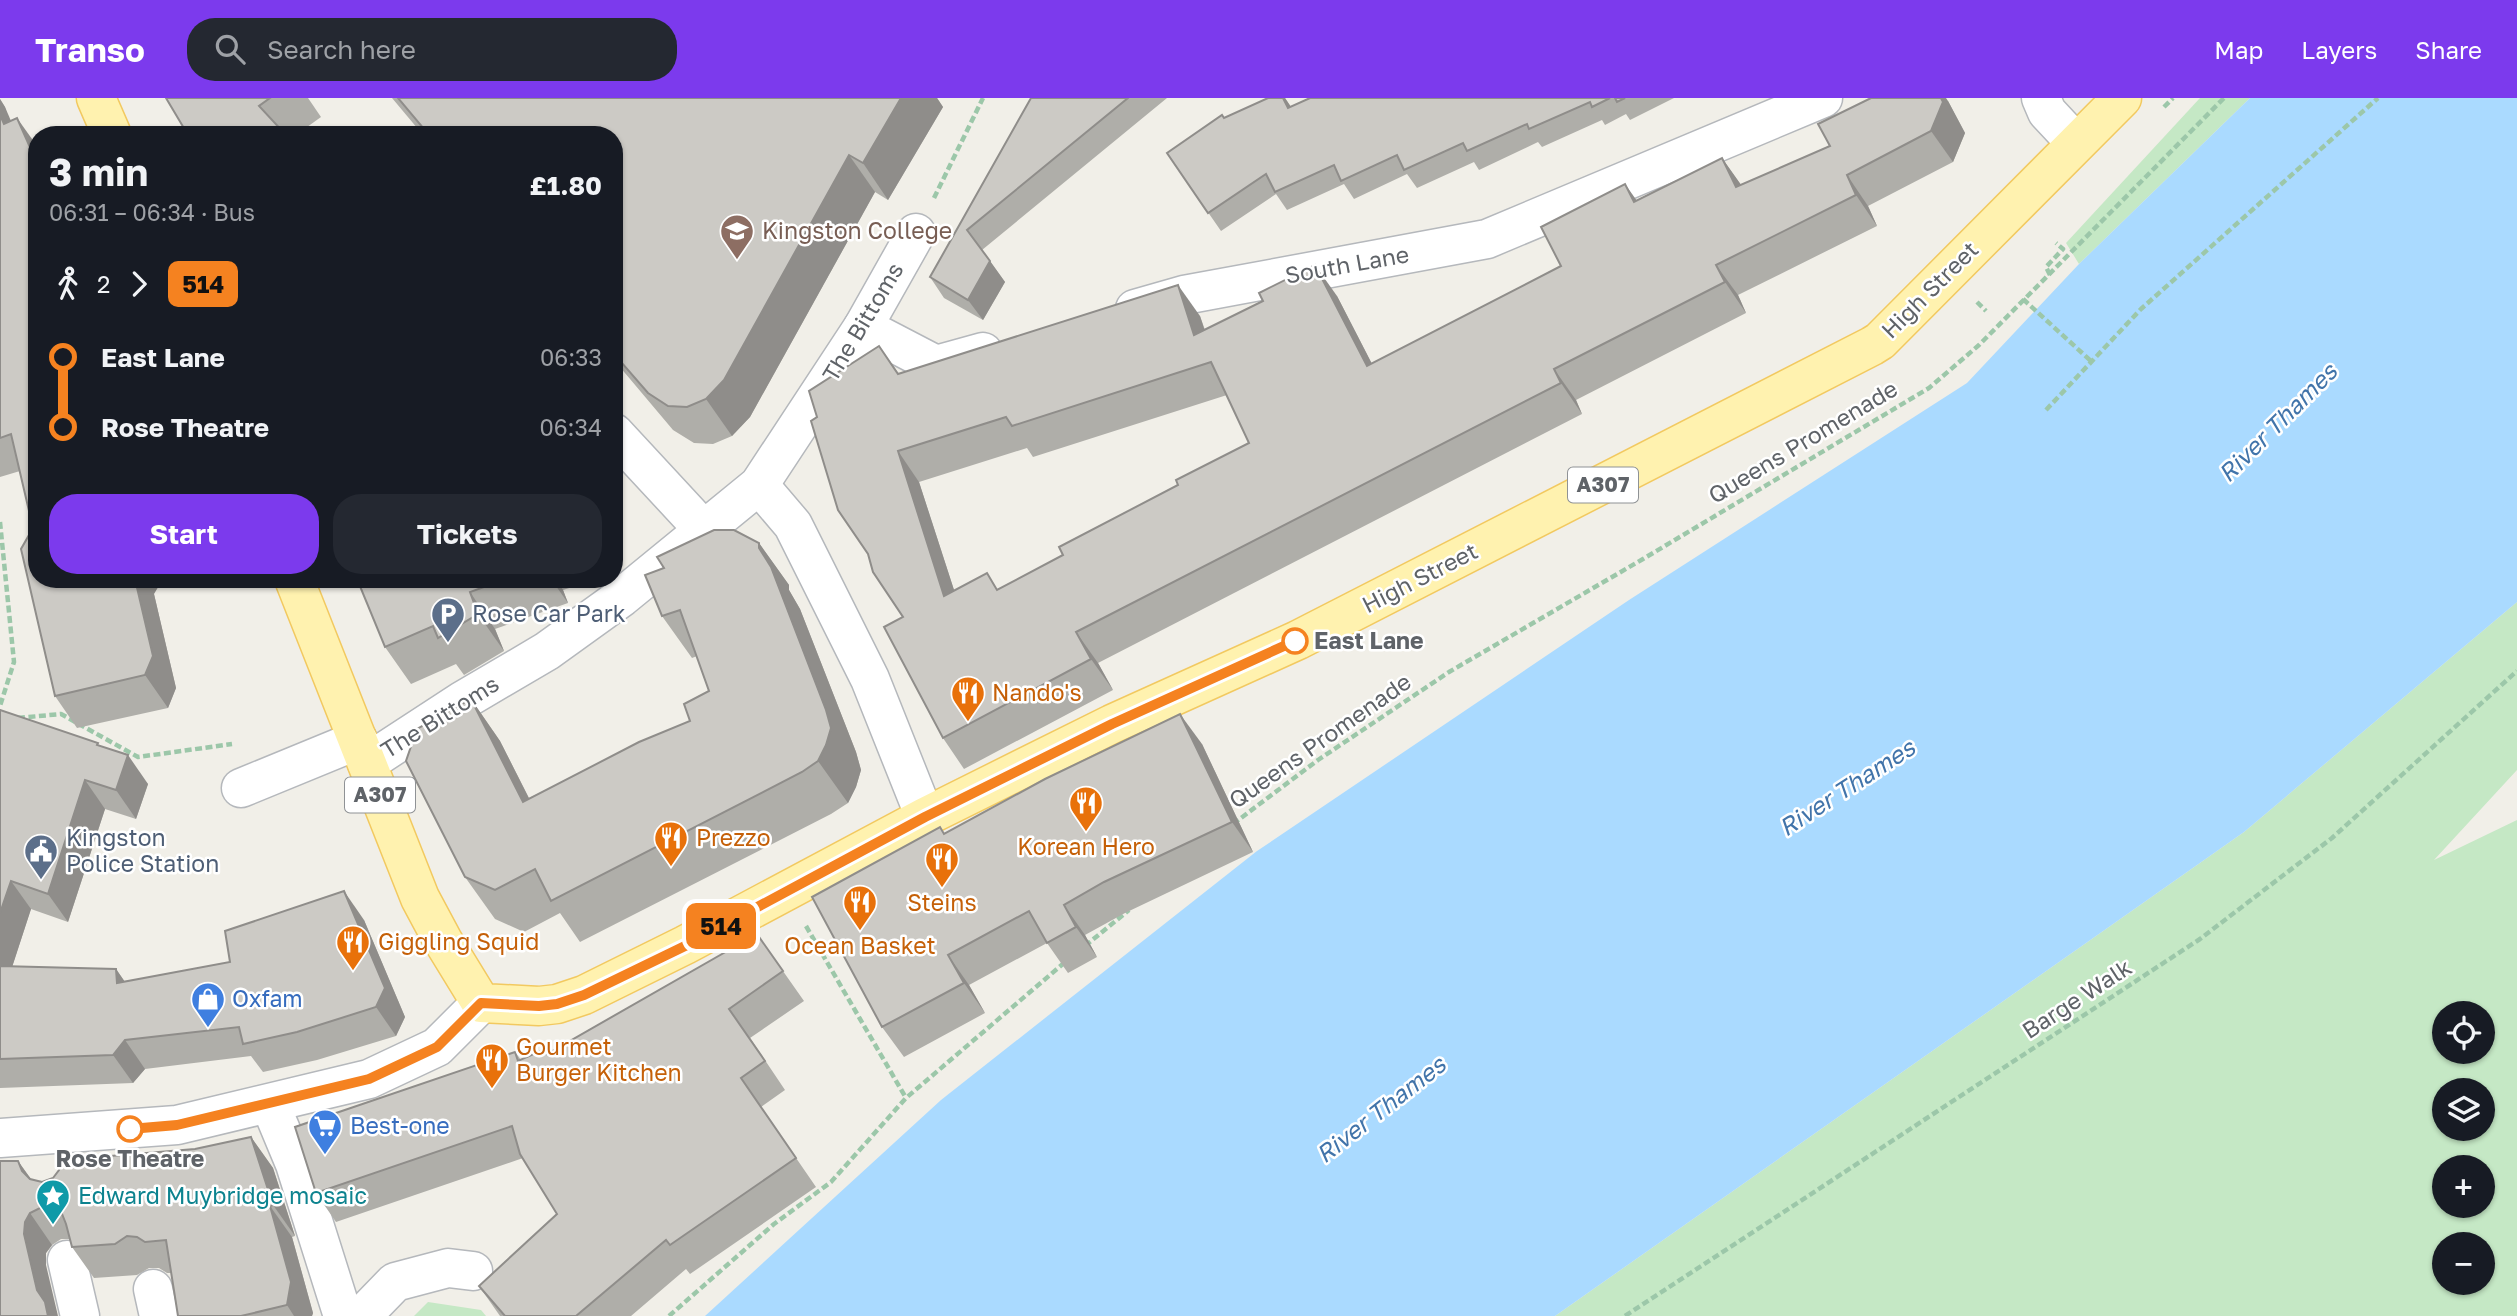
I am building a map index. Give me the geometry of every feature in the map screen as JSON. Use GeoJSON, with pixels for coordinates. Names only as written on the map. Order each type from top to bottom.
{"type":"FeatureCollection","features":[{"type":"Feature","properties":{"kind":"main road"},"geometry":{"type":"LineString","coordinates":[[96,98],[108,126]]}},
{"type":"Feature","properties":{"kind":"main road","name":"A307"},"geometry":{"type":"LineString","coordinates":[[2076,143],[2122,98]]}},
{"type":"Feature","properties":{"kind":"main road","name":"High Street"},"geometry":{"type":"LineString","coordinates":[[481,1003],[548,1005],[584,995],[685,946],[925,817],[1112,724],[1298,640],[1872,346],[2076,143]]}},
{"type":"Feature","properties":{"kind":"main road","name":"A307"},"geometry":{"type":"LineString","coordinates":[[298,588],[420,898],[481,1003]]}},
{"type":"Feature","properties":{"kind":"street","name":"South Lane"},"geometry":{"type":"LineString","coordinates":[[1106,317],[1184,295],[1487,239],[1823,98]]}},
{"type":"Feature","properties":{"kind":"street"},"geometry":{"type":"LineString","coordinates":[[2041,98],[2047,112],[2076,143]]}},
{"type":"Feature","properties":{"kind":"street","name":"The Bittoms"},"geometry":{"type":"LineString","coordinates":[[242,788],[363,752],[462,701],[547,651],[622,597],[759,485],[863,327],[916,233]]}},
{"type":"Feature","properties":{"kind":"street"},"geometry":{"type":"LineString","coordinates":[[863,327],[936,365],[1014,343]]}},
{"type":"Feature","properties":{"kind":"street"},"geometry":{"type":"LineString","coordinates":[[623,443],[703,529]]}},
{"type":"Feature","properties":{"kind":"street"},"geometry":{"type":"LineString","coordinates":[[759,485],[793,525],[864,667],[925,817]]}},
{"type":"Feature","properties":{"kind":"street"},"geometry":{"type":"LineString","coordinates":[[0,1138],[60,1149],[270,1104],[369,1079],[437,1047],[481,1003]]}},
{"type":"Feature","properties":{"kind":"street"},"geometry":{"type":"LineString","coordinates":[[270,1104],[295,1164],[343,1316]]}},
{"type":"Feature","properties":{"kind":"street"},"geometry":{"type":"LineString","coordinates":[[67,1260],[80,1316]]}},
{"type":"Feature","properties":{"kind":"street"},"geometry":{"type":"LineString","coordinates":[[362,1316],[395,1282],[448,1268],[473,1271]]}},
{"type":"Feature","properties":{"kind":"path"},"geometry":{"type":"LineString","coordinates":[[916,233],[983,98]]}},
{"type":"Feature","properties":{"kind":"path","name":"Queens Promenade"},"geometry":{"type":"LineString","coordinates":[[1226,831],[1318,760],[1449,672],[1929,388],[1979,345],[2224,98]]}},
{"type":"Feature","properties":{"kind":"path"},"geometry":{"type":"LineString","coordinates":[[2046,411],[2141,309],[2378,98]]}},
{"type":"Feature","properties":{"kind":"path"},"geometry":{"type":"LineString","coordinates":[[2050,275],[2046,267],[2063,249],[2056,243]]}},
{"type":"Feature","properties":{"kind":"path"},"geometry":{"type":"LineString","coordinates":[[2023,299],[2092,362]]}},
{"type":"Feature","properties":{"kind":"path"},"geometry":{"type":"LineString","coordinates":[[1976,301],[1986,311]]}},
{"type":"Feature","properties":{"kind":"path"},"geometry":{"type":"LineString","coordinates":[[0,522],[14,662],[0,706]]}},
{"type":"Feature","properties":{"kind":"path","name":"Barge Walk"},"geometry":{"type":"LineString","coordinates":[[1625,1316],[2200,939],[2332,838],[2517,671]]}},
{"type":"Feature","properties":{"kind":"path"},"geometry":{"type":"LineString","coordinates":[[12,718],[61,714],[138,757],[237,743]]}},
{"type":"Feature","properties":{"kind":"path"},"geometry":{"type":"LineString","coordinates":[[1079,951],[1132,908]]}},
{"type":"Feature","properties":{"kind":"path"},"geometry":{"type":"LineString","coordinates":[[802,919],[906,1098]]}},
{"type":"Feature","properties":{"kind":"path"},"geometry":{"type":"LineString","coordinates":[[669,1316],[774,1224],[831,1182],[906,1098],[1069,959]]}},
{"type":"Feature","properties":{"kind":"green space"},"geometry":{"type":"Polygon","coordinates":[[[2200,98],[2250,98],[2079,264],[2066,243],[2200,98]]]}},
{"type":"Feature","properties":{"kind":"green space"},"geometry":{"type":"Polygon","coordinates":[[[2517,602],[2517,770],[2434,860],[2517,820],[2517,1316],[1555,1316],[2244,832],[2517,602]]]}},
{"type":"Feature","properties":{"kind":"green space"},"geometry":{"type":"Polygon","coordinates":[[[428,1302],[481,1310],[486,1316],[414,1316],[428,1302]]]}},
{"type":"Feature","properties":{"kind":"water","name":"River Thames"},"geometry":{"type":"Polygon","coordinates":[[[2250,98],[2517,98],[2517,602],[2244,832],[1555,1316],[705,1316],[941,1100],[1257,851],[1629,600],[1967,383],[2079,264],[2250,98]]]}},
{"type":"Feature","properties":{"kind":"building"},"geometry":{"type":"Polygon","coordinates":[[[166,98],[270,98],[259,106],[278,126],[183,126],[166,98]]]}},
{"type":"Feature","properties":{"kind":"building"},"geometry":{"type":"Polygon","coordinates":[[[398,98],[901,98],[863,163],[849,155],[724,380],[706,399],[687,407],[668,406],[648,393],[623,364],[623,126],[421,126],[398,98]]]}},
{"type":"Feature","properties":{"kind":"building"},"geometry":{"type":"Polygon","coordinates":[[[1031,98],[1128,98],[967,230],[990,261],[968,300],[930,277],[1031,98]]]}},
{"type":"Feature","properties":{"kind":"building"},"geometry":{"type":"Polygon","coordinates":[[[1268,98],[1283,98],[1288,108],[1310,98],[1610,98],[1592,107],[1590,102],[1529,129],[1527,124],[1467,151],[1463,143],[1404,170],[1397,155],[1341,181],[1334,165],[1275,192],[1266,174],[1208,213],[1167,153],[1222,115],[1224,118],[1268,98]]]}},
{"type":"Feature","properties":{"kind":"building"},"geometry":{"type":"Polygon","coordinates":[[[1871,98],[1941,98],[1943,102],[1931,131],[1847,175],[1856,195],[1716,265],[1725,282],[1554,369],[1561,383],[1076,632],[1091,659],[943,738],[884,627],[903,617],[873,572],[868,554],[838,510],[811,421],[817,417],[809,391],[879,346],[898,374],[1178,285],[1194,335],[1263,301],[1259,293],[1315,265],[1367,366],[1561,266],[1541,227],[1625,184],[1634,202],[1722,158],[1736,187],[1830,146],[1818,124],[1871,98]],[[1211,362],[1012,426],[1006,417],[898,451],[944,596],[987,573],[997,590],[1063,555],[1059,547],[1178,485],[1176,480],[1249,443],[1211,362]]]}},
{"type":"Feature","properties":{"kind":"building"},"geometry":{"type":"Polygon","coordinates":[[[0,115],[4,124],[17,118],[28,143],[28,507],[11,434],[0,438],[0,115]]]}},
{"type":"Feature","properties":{"kind":"building"},"geometry":{"type":"Polygon","coordinates":[[[714,530],[734,530],[759,543],[759,548],[771,567],[831,728],[818,761],[802,772],[551,901],[535,869],[495,890],[465,877],[406,761],[417,729],[471,699],[523,802],[639,742],[690,721],[684,704],[709,691],[680,610],[662,616],[645,575],[664,568],[657,557],[714,530]]]}},
{"type":"Feature","properties":{"kind":"building"},"geometry":{"type":"Polygon","coordinates":[[[28,537],[28,579],[21,549],[28,537]]]}},
{"type":"Feature","properties":{"kind":"building"},"geometry":{"type":"Polygon","coordinates":[[[30,588],[137,588],[153,656],[145,675],[55,696],[30,588]]]}},
{"type":"Feature","properties":{"kind":"building"},"geometry":{"type":"Polygon","coordinates":[[[361,588],[481,588],[470,592],[478,614],[438,638],[433,626],[385,647],[361,588]]]}},
{"type":"Feature","properties":{"kind":"building"},"geometry":{"type":"Polygon","coordinates":[[[0,710],[128,755],[116,790],[85,780],[48,894],[11,881],[0,913],[0,710]]]}},
{"type":"Feature","properties":{"kind":"building"},"geometry":{"type":"Polygon","coordinates":[[[1180,714],[1232,822],[1104,882],[1064,905],[1076,927],[1047,943],[1029,911],[948,955],[964,983],[882,1027],[812,897],[940,827],[944,834],[1045,779],[1180,714]]]}},
{"type":"Feature","properties":{"kind":"building"},"geometry":{"type":"Polygon","coordinates":[[[344,891],[385,988],[376,1007],[297,1032],[243,1044],[239,1027],[125,1040],[113,1055],[0,1059],[0,966],[116,969],[117,983],[230,962],[225,931],[344,891]]]}},
{"type":"Feature","properties":{"kind":"building"},"geometry":{"type":"Polygon","coordinates":[[[757,934],[783,971],[729,1009],[765,1061],[741,1078],[796,1158],[670,1245],[666,1240],[576,1316],[505,1316],[479,1286],[557,1214],[520,1154],[512,1126],[316,1193],[295,1127],[515,1052],[518,1061],[545,1049],[547,1054],[757,934]]]}},
{"type":"Feature","properties":{"kind":"building"},"geometry":{"type":"Polygon","coordinates":[[[251,1137],[273,1205],[270,1206],[291,1282],[287,1305],[241,1316],[178,1316],[166,1240],[145,1242],[137,1237],[127,1236],[115,1244],[72,1247],[62,1214],[52,1208],[40,1208],[30,1213],[25,1222],[24,1234],[37,1290],[45,1302],[48,1316],[0,1316],[0,1161],[18,1161],[22,1171],[30,1179],[42,1182],[53,1178],[62,1160],[195,1149],[251,1137]]]}},
{"type":"Feature","properties":{"kind":"bus line","name":"514"},"geometry":{"type":"LineString","coordinates":[[130,1129],[177,1125],[369,1079],[437,1047],[481,1003],[539,1006],[557,1004],[584,995],[685,946],[925,817],[1112,724],[1295,641]]}},
{"type":"Feature","properties":{"kind":"place","name":"Kingston College"},"geometry":{"type":"Point","coordinates":[737,261]}},
{"type":"Feature","properties":{"kind":"place","name":"East Lane"},"geometry":{"type":"Point","coordinates":[1295,641]}},
{"type":"Feature","properties":{"kind":"place","name":"Rose Car Park"},"geometry":{"type":"Point","coordinates":[448,644]}},
{"type":"Feature","properties":{"kind":"place","name":"Nando's"},"geometry":{"type":"Point","coordinates":[968,723]}},
{"type":"Feature","properties":{"kind":"place","name":"Korean Hero"},"geometry":{"type":"Point","coordinates":[1086,833]}},
{"type":"Feature","properties":{"kind":"place","name":"Prezzo"},"geometry":{"type":"Point","coordinates":[671,868]}},
{"type":"Feature","properties":{"kind":"place","name":"Kingston Police Station"},"geometry":{"type":"Point","coordinates":[41,881]}},
{"type":"Feature","properties":{"kind":"place","name":"Steins"},"geometry":{"type":"Point","coordinates":[942,889]}},
{"type":"Feature","properties":{"kind":"place","name":"Ocean Basket"},"geometry":{"type":"Point","coordinates":[860,932]}},
{"type":"Feature","properties":{"kind":"place","name":"Giggling Squid"},"geometry":{"type":"Point","coordinates":[353,972]}},
{"type":"Feature","properties":{"kind":"place","name":"Oxfam"},"geometry":{"type":"Point","coordinates":[208,1029]}},
{"type":"Feature","properties":{"kind":"place","name":"Gourmet Burger Kitchen"},"geometry":{"type":"Point","coordinates":[492,1090]}},
{"type":"Feature","properties":{"kind":"place","name":"Rose Theatre"},"geometry":{"type":"Point","coordinates":[130,1129]}},
{"type":"Feature","properties":{"kind":"place","name":"Best-one"},"geometry":{"type":"Point","coordinates":[325,1156]}},
{"type":"Feature","properties":{"kind":"place","name":"Edward Muybridge mosaic"},"geometry":{"type":"Point","coordinates":[53,1226]}}]}
